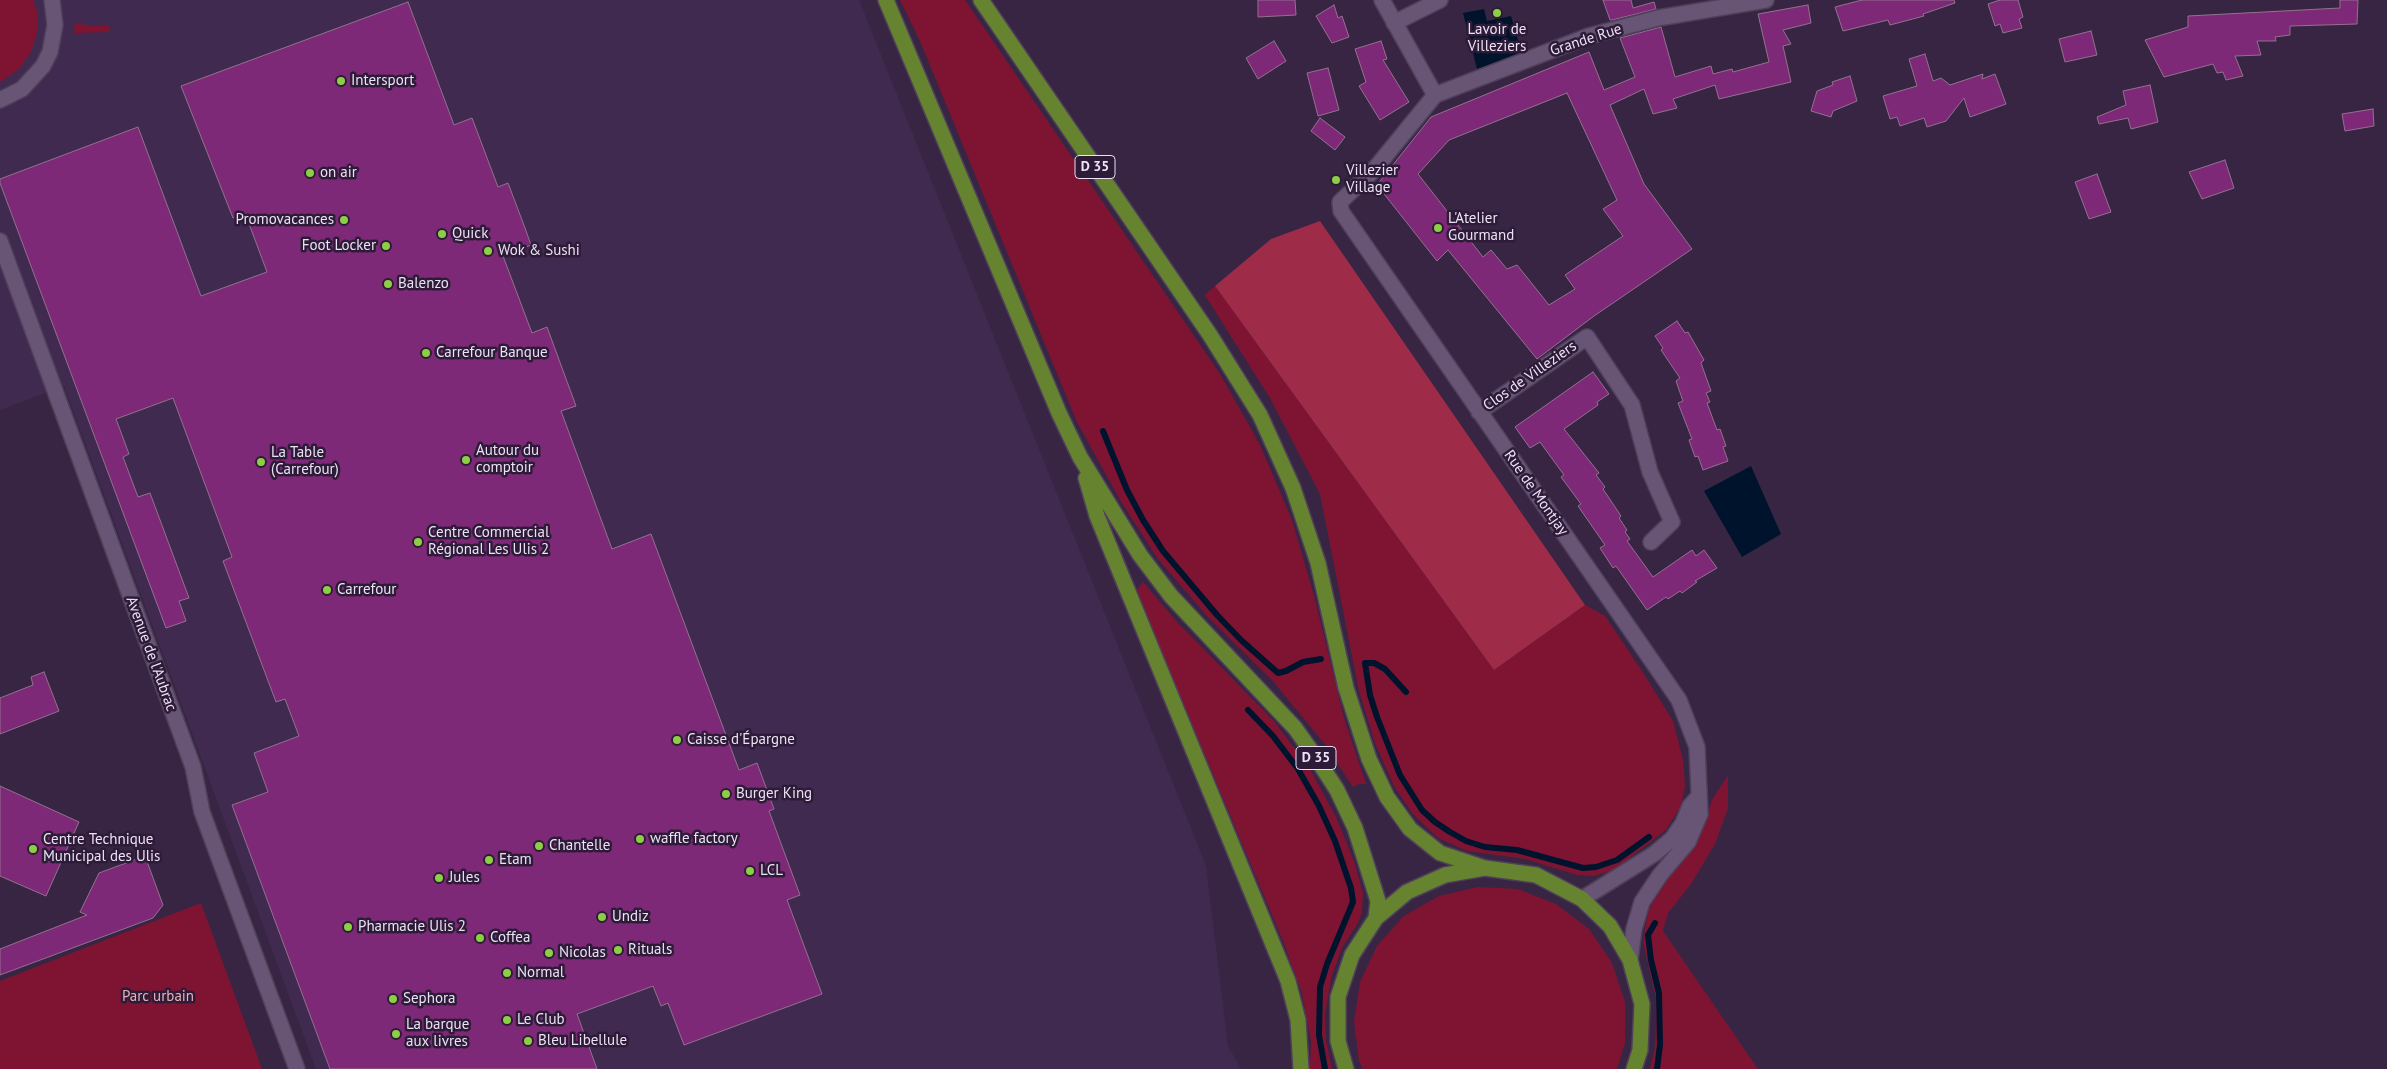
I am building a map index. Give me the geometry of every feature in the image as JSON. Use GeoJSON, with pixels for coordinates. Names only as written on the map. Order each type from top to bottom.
{"type":"FeatureCollection","features":[{"type":"Feature","properties":{"kind":"main road","name":"D 35"},"geometry":{"type":"LineString","coordinates":[[886,0],[1059,412],[1080,457],[1135,548],[1171,596],[1295,728],[1318,759],[1337,790],[1355,828],[1378,901],[1376,918]]}},
{"type":"Feature","properties":{"kind":"main road","name":"D 35"},"geometry":{"type":"LineString","coordinates":[[981,0],[1205,327],[1260,415],[1293,488],[1306,525],[1318,563],[1346,688],[1369,759],[1387,797],[1410,830],[1440,853],[1485,868]]}},
{"type":"Feature","properties":{"kind":"main road"},"geometry":{"type":"LineString","coordinates":[[1080,457],[1097,516],[1288,981],[1298,1020],[1301,1069]]}},
{"type":"Feature","properties":{"kind":"main road"},"geometry":{"type":"LineString","coordinates":[[1346,1069],[1338,1041],[1338,997],[1352,955],[1376,918],[1408,892],[1445,875],[1485,868],[1536,875],[1582,899],[1610,926],[1630,960],[1642,1004],[1640,1050],[1634,1069]]}},
{"type":"Feature","properties":{"kind":"street"},"geometry":{"type":"LineString","coordinates":[[0,100],[22,89],[43,66],[50,52],[55,25],[52,0]]}},
{"type":"Feature","properties":{"kind":"street"},"geometry":{"type":"LineString","coordinates":[[1382,0],[1435,95]]}},
{"type":"Feature","properties":{"kind":"street"},"geometry":{"type":"LineString","coordinates":[[1394,23],[1440,0]]}},
{"type":"Feature","properties":{"kind":"street","name":"Grande Rue"},"geometry":{"type":"LineString","coordinates":[[1340,202],[1373,171],[1435,95],[1589,36],[1658,18],[1766,0]]}},
{"type":"Feature","properties":{"kind":"street","name":"Rue de Montjay"},"geometry":{"type":"LineString","coordinates":[[1340,202],[1341,211],[1679,700],[1697,747],[1700,814],[1688,842],[1660,875],[1642,902],[1634,929],[1630,960]]}},
{"type":"Feature","properties":{"kind":"street","name":"Avenue de l'Aubrac"},"geometry":{"type":"LineString","coordinates":[[0,241],[193,767],[202,812],[296,1069]]}},
{"type":"Feature","properties":{"kind":"street","name":"Clos de Villeziers"},"geometry":{"type":"LineString","coordinates":[[1479,412],[1586,338],[1632,405],[1650,472],[1672,522],[1651,542]]}},
{"type":"Feature","properties":{"kind":"street"},"geometry":{"type":"LineString","coordinates":[[1582,899],[1654,854],[1672,839],[1683,823],[1690,806],[1699,796]]}},
{"type":"Feature","properties":{"kind":"shaded area"},"geometry":{"type":"Polygon","coordinates":[[[0,0],[859,0],[1206,866],[1228,1046],[1241,1069],[316,1069],[64,386],[0,410],[0,0]]]}},
{"type":"Feature","properties":{"kind":"shaded area"},"geometry":{"type":"Polygon","coordinates":[[[1320,221],[1585,605],[1494,670],[1215,286],[1271,239],[1320,221]]]}},
{"type":"Feature","properties":{"kind":"green space"},"geometry":{"type":"Polygon","coordinates":[[[0,0],[33,0],[37,12],[37,32],[31,52],[19,69],[0,82],[0,0]]]}},
{"type":"Feature","properties":{"kind":"green space"},"geometry":{"type":"Polygon","coordinates":[[[900,0],[965,0],[1220,374],[1260,445],[1292,520],[1315,599],[1344,718],[1366,784],[1359,784],[1353,787],[1324,743],[1272,680],[1208,617],[1158,559],[1120,500],[1077,422],[920,41],[900,0]]]}},
{"type":"Feature","properties":{"kind":"green space"},"geometry":{"type":"Polygon","coordinates":[[[75,22],[89,26],[110,26],[109,32],[74,33],[75,22]]]}},
{"type":"Feature","properties":{"kind":"green space"},"geometry":{"type":"Polygon","coordinates":[[[1215,286],[1494,670],[1585,605],[1605,616],[1673,721],[1683,760],[1685,786],[1681,806],[1666,830],[1614,870],[1593,876],[1577,875],[1525,859],[1467,851],[1438,838],[1412,813],[1394,786],[1375,743],[1359,691],[1320,494],[1270,398],[1205,295],[1215,286]]]}},
{"type":"Feature","properties":{"kind":"green space"},"geometry":{"type":"Polygon","coordinates":[[[1143,582],[1177,622],[1274,721],[1311,771],[1336,817],[1354,861],[1363,893],[1362,912],[1358,923],[1343,946],[1332,975],[1325,1013],[1326,1040],[1332,1069],[1310,1069],[1311,1041],[1302,993],[1283,941],[1155,636],[1137,589],[1143,582]]]}},
{"type":"Feature","properties":{"kind":"green space"},"geometry":{"type":"Polygon","coordinates":[[[1728,775],[1728,808],[1715,844],[1691,884],[1668,913],[1663,931],[1758,1069],[1650,1069],[1655,1048],[1656,998],[1643,942],[1648,911],[1662,885],[1701,833],[1712,800],[1728,775]]]}},
{"type":"Feature","properties":{"kind":"green space"},"geometry":{"type":"Polygon","coordinates":[[[1478,887],[1518,889],[1556,904],[1589,929],[1612,963],[1625,1002],[1625,1043],[1617,1069],[1363,1069],[1359,1061],[1354,1022],[1360,982],[1377,946],[1404,916],[1439,896],[1478,887]]]}},
{"type":"Feature","properties":{"kind":"green space","name":"Parc urbain"},"geometry":{"type":"Polygon","coordinates":[[[201,903],[262,1069],[0,1069],[0,981],[201,903]]]}},
{"type":"Feature","properties":{"kind":"water"},"geometry":{"type":"Polygon","coordinates":[[[1484,9],[1487,21],[1511,16],[1522,53],[1477,69],[1463,13],[1484,9]]]}},
{"type":"Feature","properties":{"kind":"water"},"geometry":{"type":"Polygon","coordinates":[[[1751,466],[1781,534],[1742,557],[1704,491],[1751,466]]]}},
{"type":"Feature","properties":{"kind":"building"},"geometry":{"type":"Polygon","coordinates":[[[1258,0],[1295,0],[1296,15],[1258,17],[1258,0]]]}},
{"type":"Feature","properties":{"kind":"building"},"geometry":{"type":"Polygon","coordinates":[[[1603,0],[1631,0],[1633,8],[1654,2],[1656,9],[1610,20],[1603,0]]]}},
{"type":"Feature","properties":{"kind":"building"},"geometry":{"type":"Polygon","coordinates":[[[1862,0],[1954,0],[1955,3],[1923,14],[1924,16],[1890,25],[1888,20],[1843,31],[1835,7],[1862,0]]]}},
{"type":"Feature","properties":{"kind":"building"},"geometry":{"type":"Polygon","coordinates":[[[2000,0],[2018,0],[2023,17],[2019,19],[2022,28],[2003,33],[2000,24],[1995,26],[1988,4],[2000,0]]]}},
{"type":"Feature","properties":{"kind":"building"},"geometry":{"type":"Polygon","coordinates":[[[2340,0],[2358,0],[2357,24],[2290,26],[2290,35],[2275,37],[2276,41],[2257,41],[2261,55],[2235,56],[2243,76],[2226,80],[2223,72],[2217,73],[2213,64],[2164,77],[2145,40],[2188,27],[2188,16],[2340,8],[2340,0]]]}},
{"type":"Feature","properties":{"kind":"building","name":"Centre Commercial Régional Les Ulis 2"},"geometry":{"type":"Polygon","coordinates":[[[408,2],[454,125],[472,118],[498,187],[508,183],[525,228],[531,245],[503,256],[532,333],[547,327],[576,406],[561,411],[612,549],[651,534],[739,770],[757,763],[774,809],[769,811],[800,895],[787,900],[822,994],[684,1045],[668,1003],[661,1006],[653,986],[577,1014],[597,1069],[330,1069],[232,805],[268,792],[254,753],[299,736],[285,699],[276,702],[223,561],[232,557],[173,398],[116,419],[129,454],[123,457],[138,497],[150,493],[189,598],[179,601],[186,621],[166,628],[0,183],[0,179],[138,127],[201,296],[267,272],[245,213],[233,218],[181,86],[408,2]]]}},
{"type":"Feature","properties":{"kind":"building"},"geometry":{"type":"Polygon","coordinates":[[[1334,5],[1338,18],[1342,16],[1349,37],[1332,43],[1316,16],[1334,5]]]}},
{"type":"Feature","properties":{"kind":"building"},"geometry":{"type":"Polygon","coordinates":[[[1808,5],[1811,23],[1783,30],[1791,44],[1783,46],[1791,82],[1719,99],[1715,85],[1673,99],[1677,108],[1653,114],[1644,89],[1610,105],[1644,184],[1692,249],[1594,316],[1537,359],[1448,250],[1437,261],[1377,185],[1431,117],[1589,52],[1604,90],[1635,77],[1620,38],[1661,27],[1675,77],[1711,66],[1713,74],[1732,69],[1733,72],[1769,62],[1758,14],[1808,5]],[[1567,93],[1449,140],[1418,174],[1483,257],[1491,250],[1507,269],[1517,265],[1549,305],[1575,289],[1565,275],[1623,236],[1603,209],[1617,200],[1567,93]]]}},
{"type":"Feature","properties":{"kind":"building"},"geometry":{"type":"Polygon","coordinates":[[[2091,31],[2097,55],[2065,62],[2059,39],[2091,31]]]}},
{"type":"Feature","properties":{"kind":"building"},"geometry":{"type":"Polygon","coordinates":[[[1274,41],[1286,61],[1258,79],[1246,58],[1274,41]]]}},
{"type":"Feature","properties":{"kind":"building"},"geometry":{"type":"Polygon","coordinates":[[[1381,41],[1387,59],[1383,60],[1409,102],[1380,120],[1359,86],[1366,82],[1355,49],[1381,41]]]}},
{"type":"Feature","properties":{"kind":"building"},"geometry":{"type":"Polygon","coordinates":[[[1925,54],[1933,81],[1941,78],[1950,85],[1983,74],[1982,79],[1995,74],[2006,104],[1970,117],[1964,98],[1946,121],[1927,127],[1924,118],[1900,126],[1897,117],[1890,119],[1883,96],[1917,86],[1909,59],[1925,54]]]}},
{"type":"Feature","properties":{"kind":"building"},"geometry":{"type":"Polygon","coordinates":[[[1328,68],[1339,110],[1318,116],[1307,73],[1328,68]]]}},
{"type":"Feature","properties":{"kind":"building"},"geometry":{"type":"Polygon","coordinates":[[[1850,76],[1857,101],[1833,111],[1831,117],[1811,111],[1817,91],[1833,85],[1832,82],[1850,76]]]}},
{"type":"Feature","properties":{"kind":"building"},"geometry":{"type":"Polygon","coordinates":[[[2150,85],[2158,122],[2131,129],[2128,118],[2099,124],[2097,117],[2126,105],[2123,91],[2150,85]]]}},
{"type":"Feature","properties":{"kind":"building"},"geometry":{"type":"Polygon","coordinates":[[[2373,109],[2374,126],[2345,131],[2342,114],[2373,109]]]}},
{"type":"Feature","properties":{"kind":"building"},"geometry":{"type":"Polygon","coordinates":[[[1320,118],[1345,137],[1335,150],[1311,131],[1320,118]]]}},
{"type":"Feature","properties":{"kind":"building"},"geometry":{"type":"Polygon","coordinates":[[[2225,160],[2234,188],[2202,199],[2189,172],[2225,160]]]}},
{"type":"Feature","properties":{"kind":"building"},"geometry":{"type":"Polygon","coordinates":[[[2097,174],[2111,212],[2089,219],[2075,182],[2097,174]]]}},
{"type":"Feature","properties":{"kind":"building"},"geometry":{"type":"Polygon","coordinates":[[[1677,321],[1685,333],[1688,332],[1704,360],[1701,363],[1711,391],[1706,393],[1710,402],[1707,403],[1717,430],[1720,429],[1726,446],[1723,447],[1728,461],[1703,470],[1698,456],[1695,457],[1689,440],[1692,439],[1678,403],[1683,401],[1676,381],[1680,378],[1661,350],[1663,348],[1655,336],[1677,321]]]}},
{"type":"Feature","properties":{"kind":"building"},"geometry":{"type":"Polygon","coordinates":[[[1593,372],[1609,394],[1597,402],[1598,405],[1564,429],[1599,473],[1596,475],[1605,487],[1603,489],[1621,516],[1619,518],[1627,530],[1625,532],[1630,539],[1627,541],[1653,577],[1692,550],[1696,556],[1704,550],[1717,568],[1695,581],[1697,582],[1682,593],[1680,591],[1668,599],[1666,597],[1647,610],[1616,566],[1613,568],[1600,548],[1605,545],[1578,506],[1581,504],[1561,477],[1564,475],[1540,442],[1530,448],[1515,427],[1593,372]]]}},
{"type":"Feature","properties":{"kind":"building"},"geometry":{"type":"Polygon","coordinates":[[[44,672],[59,711],[0,734],[0,698],[33,685],[31,677],[44,672]]]}},
{"type":"Feature","properties":{"kind":"building","name":"Centre Technique Municipal des Ulis"},"geometry":{"type":"Polygon","coordinates":[[[0,786],[79,822],[46,896],[0,876],[0,786]]]}},
{"type":"Feature","properties":{"kind":"building"},"geometry":{"type":"Polygon","coordinates":[[[145,856],[163,905],[153,918],[0,975],[0,949],[87,915],[80,912],[99,873],[145,856]]]}},
{"type":"Feature","properties":{"kind":"waterway"},"geometry":{"type":"LineString","coordinates":[[1103,431],[1127,490],[1143,520],[1163,551],[1217,615],[1241,640],[1278,673],[1303,662],[1321,659]]}},
{"type":"Feature","properties":{"kind":"waterway"},"geometry":{"type":"LineString","coordinates":[[1406,692],[1385,669],[1374,663],[1365,663],[1370,695],[1400,775],[1422,810],[1450,832],[1466,841],[1485,847],[1517,850],[1583,868],[1596,867],[1617,860],[1649,837]]}},
{"type":"Feature","properties":{"kind":"waterway"},"geometry":{"type":"LineString","coordinates":[[1248,710],[1273,736],[1298,769],[1319,806],[1335,841],[1351,888],[1353,902],[1327,964],[1320,987],[1319,1035],[1325,1069]]}},
{"type":"Feature","properties":{"kind":"waterway"},"geometry":{"type":"LineString","coordinates":[[1655,923],[1648,935],[1651,960],[1659,993],[1660,1045],[1657,1069]]}},
{"type":"Feature","properties":{"kind":"place","name":"Lavoir de Villeziers"},"geometry":{"type":"Point","coordinates":[1497,13]}},
{"type":"Feature","properties":{"kind":"place","name":"Intersport"},"geometry":{"type":"Point","coordinates":[341,81]}},
{"type":"Feature","properties":{"kind":"place","name":"on air"},"geometry":{"type":"Point","coordinates":[310,173]}},
{"type":"Feature","properties":{"kind":"place","name":"Villezier Village"},"geometry":{"type":"Point","coordinates":[1336,180]}},
{"type":"Feature","properties":{"kind":"place","name":"Promovacances"},"geometry":{"type":"Point","coordinates":[344,220]}},
{"type":"Feature","properties":{"kind":"place","name":"L'Atelier Gourmand"},"geometry":{"type":"Point","coordinates":[1438,228]}},
{"type":"Feature","properties":{"kind":"place","name":"Quick"},"geometry":{"type":"Point","coordinates":[442,234]}},
{"type":"Feature","properties":{"kind":"place","name":"Foot Locker"},"geometry":{"type":"Point","coordinates":[386,246]}},
{"type":"Feature","properties":{"kind":"place","name":"Wok & Sushi"},"geometry":{"type":"Point","coordinates":[488,251]}},
{"type":"Feature","properties":{"kind":"place","name":"Balenzo"},"geometry":{"type":"Point","coordinates":[388,284]}},
{"type":"Feature","properties":{"kind":"place","name":"Carrefour Banque"},"geometry":{"type":"Point","coordinates":[426,353]}},
{"type":"Feature","properties":{"kind":"place","name":"Autour du comptoir"},"geometry":{"type":"Point","coordinates":[466,460]}},
{"type":"Feature","properties":{"kind":"place","name":"La Table (Carrefour)"},"geometry":{"type":"Point","coordinates":[261,462]}},
{"type":"Feature","properties":{"kind":"place","name":"Centre Commercial Régional Les Ulis 2"},"geometry":{"type":"Point","coordinates":[418,542]}},
{"type":"Feature","properties":{"kind":"place","name":"Carrefour"},"geometry":{"type":"Point","coordinates":[327,590]}},
{"type":"Feature","properties":{"kind":"place","name":"Caisse d'Épargne"},"geometry":{"type":"Point","coordinates":[677,740]}},
{"type":"Feature","properties":{"kind":"place","name":"Burger King"},"geometry":{"type":"Point","coordinates":[726,794]}},
{"type":"Feature","properties":{"kind":"place","name":"waffle factory"},"geometry":{"type":"Point","coordinates":[640,839]}},
{"type":"Feature","properties":{"kind":"place","name":"Chantelle"},"geometry":{"type":"Point","coordinates":[539,846]}},
{"type":"Feature","properties":{"kind":"place","name":"Centre Technique Municipal des Ulis"},"geometry":{"type":"Point","coordinates":[33,849]}},
{"type":"Feature","properties":{"kind":"place","name":"Etam"},"geometry":{"type":"Point","coordinates":[489,860]}},
{"type":"Feature","properties":{"kind":"place","name":"LCL"},"geometry":{"type":"Point","coordinates":[750,871]}},
{"type":"Feature","properties":{"kind":"place","name":"Jules"},"geometry":{"type":"Point","coordinates":[439,878]}},
{"type":"Feature","properties":{"kind":"place","name":"Undiz"},"geometry":{"type":"Point","coordinates":[602,917]}},
{"type":"Feature","properties":{"kind":"place","name":"Pharmacie Ulis 2"},"geometry":{"type":"Point","coordinates":[348,927]}},
{"type":"Feature","properties":{"kind":"place","name":"Coffea"},"geometry":{"type":"Point","coordinates":[480,938]}},
{"type":"Feature","properties":{"kind":"place","name":"Rituals"},"geometry":{"type":"Point","coordinates":[618,950]}},
{"type":"Feature","properties":{"kind":"place","name":"Nicolas"},"geometry":{"type":"Point","coordinates":[549,953]}},
{"type":"Feature","properties":{"kind":"place","name":"Normal"},"geometry":{"type":"Point","coordinates":[507,973]}},
{"type":"Feature","properties":{"kind":"place","name":"Sephora"},"geometry":{"type":"Point","coordinates":[393,999]}},
{"type":"Feature","properties":{"kind":"place","name":"Le Club"},"geometry":{"type":"Point","coordinates":[507,1020]}},
{"type":"Feature","properties":{"kind":"place","name":"La barque aux livres"},"geometry":{"type":"Point","coordinates":[396,1034]}},
{"type":"Feature","properties":{"kind":"place","name":"Bleu Libellule"},"geometry":{"type":"Point","coordinates":[528,1041]}}]}
